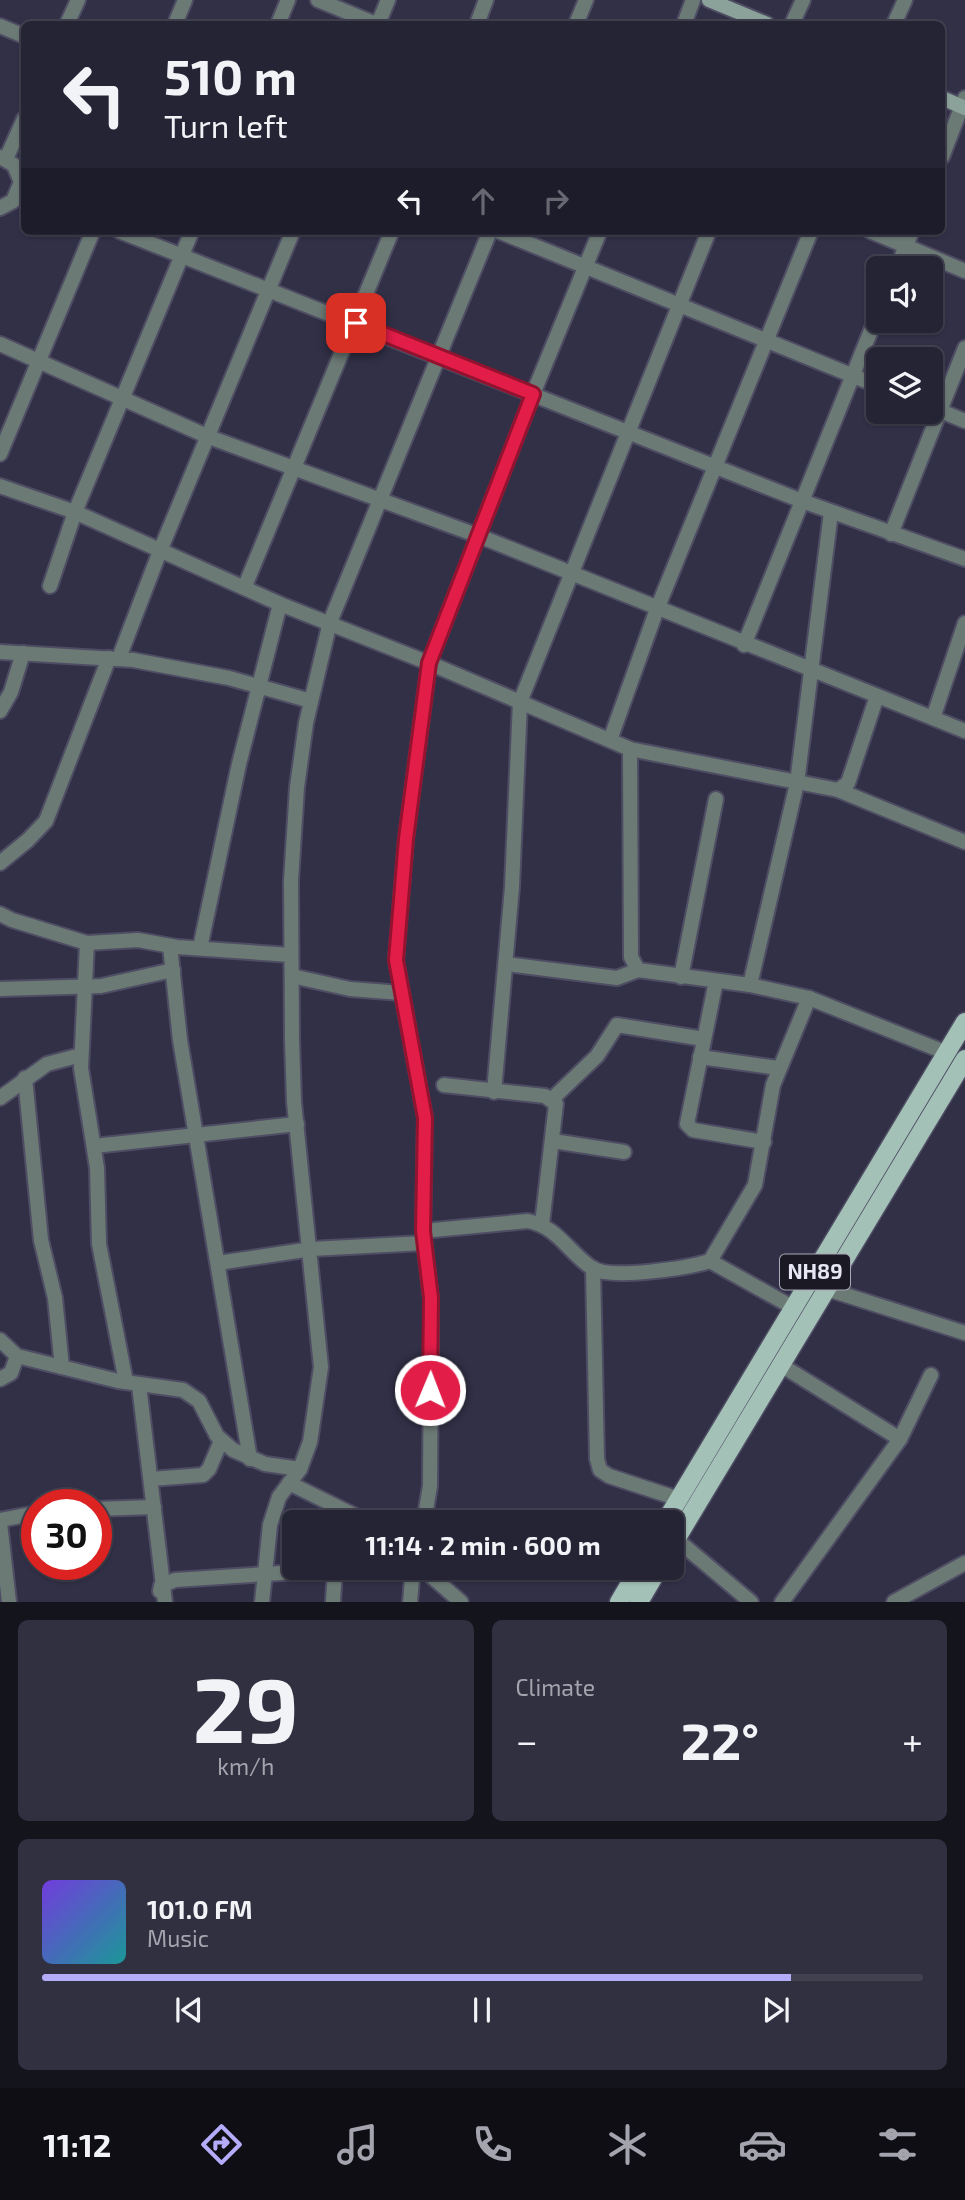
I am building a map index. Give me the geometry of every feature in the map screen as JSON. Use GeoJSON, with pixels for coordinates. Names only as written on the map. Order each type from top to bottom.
{"type":"FeatureCollection","features":[{"type":"Feature","properties":{"kind":"main road","name":"NH89"},"geometry":{"type":"LineString","coordinates":[[673,1510],[965,1022]]}},
{"type":"Feature","properties":{"kind":"main road","name":"NH89"},"geometry":{"type":"LineString","coordinates":[[684,1526],[964,1062]]}},
{"type":"Feature","properties":{"kind":"main road"},"geometry":{"type":"LineString","coordinates":[[619,1601],[632,1580]]}},
{"type":"Feature","properties":{"kind":"main road"},"geometry":{"type":"LineString","coordinates":[[639,1601],[652,1580]]}},
{"type":"Feature","properties":{"kind":"street"},"geometry":{"type":"LineString","coordinates":[[68,21],[78,0]]}},
{"type":"Feature","properties":{"kind":"street"},"geometry":{"type":"LineString","coordinates":[[176,21],[186,0]]}},
{"type":"Feature","properties":{"kind":"street"},"geometry":{"type":"LineString","coordinates":[[279,21],[288,0]]}},
{"type":"Feature","properties":{"kind":"street"},"geometry":{"type":"LineString","coordinates":[[318,0],[370,21]]}},
{"type":"Feature","properties":{"kind":"street"},"geometry":{"type":"LineString","coordinates":[[378,21],[388,0]]}},
{"type":"Feature","properties":{"kind":"street"},"geometry":{"type":"LineString","coordinates":[[478,21],[486,0]]}},
{"type":"Feature","properties":{"kind":"street"},"geometry":{"type":"LineString","coordinates":[[577,21],[586,0]]}},
{"type":"Feature","properties":{"kind":"street"},"geometry":{"type":"LineString","coordinates":[[685,21],[693,0]]}},
{"type":"Feature","properties":{"kind":"street"},"geometry":{"type":"LineString","coordinates":[[709,0],[760,21]]}},
{"type":"Feature","properties":{"kind":"street"},"geometry":{"type":"LineString","coordinates":[[793,21],[803,0]]}},
{"type":"Feature","properties":{"kind":"street"},"geometry":{"type":"LineString","coordinates":[[895,21],[905,0]]}},
{"type":"Feature","properties":{"kind":"street"},"geometry":{"type":"LineString","coordinates":[[0,26],[21,35]]}},
{"type":"Feature","properties":{"kind":"street"},"geometry":{"type":"LineString","coordinates":[[945,99],[964,105],[945,150]]}},
{"type":"Feature","properties":{"kind":"street"},"geometry":{"type":"LineString","coordinates":[[21,125],[3,158],[19,173],[21,186]]}},
{"type":"Feature","properties":{"kind":"street"},"geometry":{"type":"LineString","coordinates":[[0,208],[21,194]]}},
{"type":"Feature","properties":{"kind":"street"},"geometry":{"type":"LineString","coordinates":[[0,454],[91,235]]}},
{"type":"Feature","properties":{"kind":"street"},"geometry":{"type":"LineString","coordinates":[[130,235],[439,355],[802,501],[965,559]]}},
{"type":"Feature","properties":{"kind":"street"},"geometry":{"type":"LineString","coordinates":[[50,586],[75,512],[190,235]]}},
{"type":"Feature","properties":{"kind":"street"},"geometry":{"type":"LineString","coordinates":[[0,863],[29,840],[46,821],[209,437],[291,235]]}},
{"type":"Feature","properties":{"kind":"street"},"geometry":{"type":"LineString","coordinates":[[245,586],[390,235]]}},
{"type":"Feature","properties":{"kind":"street"},"geometry":{"type":"LineString","coordinates":[[262,1601],[270,1525],[279,1497],[300,1469],[315,1422],[321,1367],[297,1124],[291,955],[291,881],[297,787],[311,701],[330,622],[488,235]]}},
{"type":"Feature","properties":{"kind":"street"},"geometry":{"type":"LineString","coordinates":[[507,235],[769,339],[866,381]]}},
{"type":"Feature","properties":{"kind":"street"},"geometry":{"type":"LineString","coordinates":[[426,1510],[430,1486],[431,1298],[424,1237],[425,1118],[401,993],[396,936],[429,663],[533,394],[598,235]]}},
{"type":"Feature","properties":{"kind":"street"},"geometry":{"type":"LineString","coordinates":[[494,1092],[506,964],[520,702],[707,235]]}},
{"type":"Feature","properties":{"kind":"street"},"geometry":{"type":"LineString","coordinates":[[610,740],[657,609],[809,235]]}},
{"type":"Feature","properties":{"kind":"street"},"geometry":{"type":"LineString","coordinates":[[878,235],[965,271]]}},
{"type":"Feature","properties":{"kind":"street"},"geometry":{"type":"LineString","coordinates":[[902,256],[911,235]]}},
{"type":"Feature","properties":{"kind":"street"},"geometry":{"type":"LineString","coordinates":[[744,645],[870,333]]}},
{"type":"Feature","properties":{"kind":"street"},"geometry":{"type":"LineString","coordinates":[[0,344],[209,437],[479,536],[744,645],[811,667],[965,731]]}},
{"type":"Feature","properties":{"kind":"street"},"geometry":{"type":"LineString","coordinates":[[943,394],[965,348]]}},
{"type":"Feature","properties":{"kind":"street"},"geometry":{"type":"LineString","coordinates":[[943,412],[965,421]]}},
{"type":"Feature","properties":{"kind":"street"},"geometry":{"type":"LineString","coordinates":[[891,534],[931,424]]}},
{"type":"Feature","properties":{"kind":"street"},"geometry":{"type":"LineString","coordinates":[[0,486],[75,512],[280,604],[429,663],[630,749],[838,790],[965,842]]}},
{"type":"Feature","properties":{"kind":"street"},"geometry":{"type":"LineString","coordinates":[[750,985],[797,783],[831,512]]}},
{"type":"Feature","properties":{"kind":"street"},"geometry":{"type":"LineString","coordinates":[[200,948],[257,685],[280,604]]}},
{"type":"Feature","properties":{"kind":"street"},"geometry":{"type":"LineString","coordinates":[[933,718],[965,623]]}},
{"type":"Feature","properties":{"kind":"street"},"geometry":{"type":"LineString","coordinates":[[0,652],[114,658],[257,685],[311,701]]}},
{"type":"Feature","properties":{"kind":"street"},"geometry":{"type":"LineString","coordinates":[[0,710],[11,692],[23,653]]}},
{"type":"Feature","properties":{"kind":"street"},"geometry":{"type":"LineString","coordinates":[[838,790],[848,783],[877,696]]}},
{"type":"Feature","properties":{"kind":"street"},"geometry":{"type":"LineString","coordinates":[[630,749],[631,957],[638,970]]}},
{"type":"Feature","properties":{"kind":"street"},"geometry":{"type":"LineString","coordinates":[[681,977],[716,799]]}},
{"type":"Feature","properties":{"kind":"street"},"geometry":{"type":"LineString","coordinates":[[0,898],[6,917],[87,943],[127,940],[291,955]]}},
{"type":"Feature","properties":{"kind":"street"},"geometry":{"type":"LineString","coordinates":[[87,943],[81,1055],[85,1103],[98,1178],[99,1244],[132,1384],[150,1479],[165,1601]]}},
{"type":"Feature","properties":{"kind":"street"},"geometry":{"type":"LineString","coordinates":[[170,946],[180,1041],[250,1459]]}},
{"type":"Feature","properties":{"kind":"street"},"geometry":{"type":"LineString","coordinates":[[506,964],[617,978],[638,970],[750,985],[809,998],[947,1053]]}},
{"type":"Feature","properties":{"kind":"street"},"geometry":{"type":"LineString","coordinates":[[0,989],[60,985],[86,987],[131,981],[173,970]]}},
{"type":"Feature","properties":{"kind":"street"},"geometry":{"type":"LineString","coordinates":[[292,976],[351,989],[401,993]]}},
{"type":"Feature","properties":{"kind":"street"},"geometry":{"type":"LineString","coordinates":[[716,981],[686,1118],[689,1128],[764,1142]]}},
{"type":"Feature","properties":{"kind":"street"},"geometry":{"type":"LineString","coordinates":[[710,1261],[755,1185],[778,1068],[809,998]]}},
{"type":"Feature","properties":{"kind":"street"},"geometry":{"type":"LineString","coordinates":[[551,1100],[597,1056],[617,1025],[704,1039]]}},
{"type":"Feature","properties":{"kind":"street"},"geometry":{"type":"LineString","coordinates":[[0,1098],[47,1064],[81,1055]]}},
{"type":"Feature","properties":{"kind":"street"},"geometry":{"type":"LineString","coordinates":[[700,1057],[778,1068]]}},
{"type":"Feature","properties":{"kind":"street"},"geometry":{"type":"LineString","coordinates":[[25,1078],[41,1240],[55,1298],[62,1367]]}},
{"type":"Feature","properties":{"kind":"street"},"geometry":{"type":"LineString","coordinates":[[444,1085],[551,1100]]}},
{"type":"Feature","properties":{"kind":"street"},"geometry":{"type":"LineString","coordinates":[[542,1224],[557,1112],[551,1100]]}},
{"type":"Feature","properties":{"kind":"street"},"geometry":{"type":"LineString","coordinates":[[94,1146],[297,1124]]}},
{"type":"Feature","properties":{"kind":"street"},"geometry":{"type":"LineString","coordinates":[[553,1141],[624,1152]]}},
{"type":"Feature","properties":{"kind":"street"},"geometry":{"type":"LineString","coordinates":[[218,1263],[528,1221],[542,1224],[593,1268],[621,1273],[710,1261],[794,1308]]}},
{"type":"Feature","properties":{"kind":"street"},"geometry":{"type":"LineString","coordinates":[[593,1268],[597,1459],[600,1470],[609,1476],[679,1499]]}},
{"type":"Feature","properties":{"kind":"street"},"geometry":{"type":"LineString","coordinates":[[827,1289],[965,1333]]}},
{"type":"Feature","properties":{"kind":"street"},"geometry":{"type":"LineString","coordinates":[[0,1340],[17,1356],[132,1384],[172,1388],[193,1396],[221,1441],[250,1459],[300,1469]]}},
{"type":"Feature","properties":{"kind":"street"},"geometry":{"type":"LineString","coordinates":[[0,1379],[11,1373],[17,1356]]}},
{"type":"Feature","properties":{"kind":"street"},"geometry":{"type":"LineString","coordinates":[[781,1365],[900,1439]]}},
{"type":"Feature","properties":{"kind":"street"},"geometry":{"type":"LineString","coordinates":[[782,1601],[900,1439],[931,1375]]}},
{"type":"Feature","properties":{"kind":"street"},"geometry":{"type":"LineString","coordinates":[[150,1479],[203,1475],[209,1469],[221,1441]]}},
{"type":"Feature","properties":{"kind":"street"},"geometry":{"type":"LineString","coordinates":[[289,1483],[344,1510]]}},
{"type":"Feature","properties":{"kind":"street"},"geometry":{"type":"LineString","coordinates":[[112,1508],[153,1507]]}},
{"type":"Feature","properties":{"kind":"street"},"geometry":{"type":"LineString","coordinates":[[9,1601],[0,1521],[21,1516]]}},
{"type":"Feature","properties":{"kind":"street"},"geometry":{"type":"LineString","coordinates":[[684,1551],[751,1601]]}},
{"type":"Feature","properties":{"kind":"street"},"geometry":{"type":"LineString","coordinates":[[894,1601],[965,1563]]}},
{"type":"Feature","properties":{"kind":"street"},"geometry":{"type":"LineString","coordinates":[[162,1586],[175,1580],[282,1572]]}},
{"type":"Feature","properties":{"kind":"street"},"geometry":{"type":"LineString","coordinates":[[333,1601],[334,1580]]}},
{"type":"Feature","properties":{"kind":"street"},"geometry":{"type":"LineString","coordinates":[[410,1601],[412,1580]]}},
{"type":"Feature","properties":{"kind":"street"},"geometry":{"type":"LineString","coordinates":[[436,1580],[461,1601]]}},
{"type":"Feature","properties":{"kind":"street"},"geometry":{"type":"LineString","coordinates":[[158,1601],[162,1586]]}},
{"type":"Feature","properties":{"kind":"route"},"geometry":{"type":"LineString","coordinates":[[356,323],[533,394],[429,663],[406,839],[396,960],[406,1025],[422,1088],[425,1118],[423,1231],[431,1298],[430,1390]]}}]}
